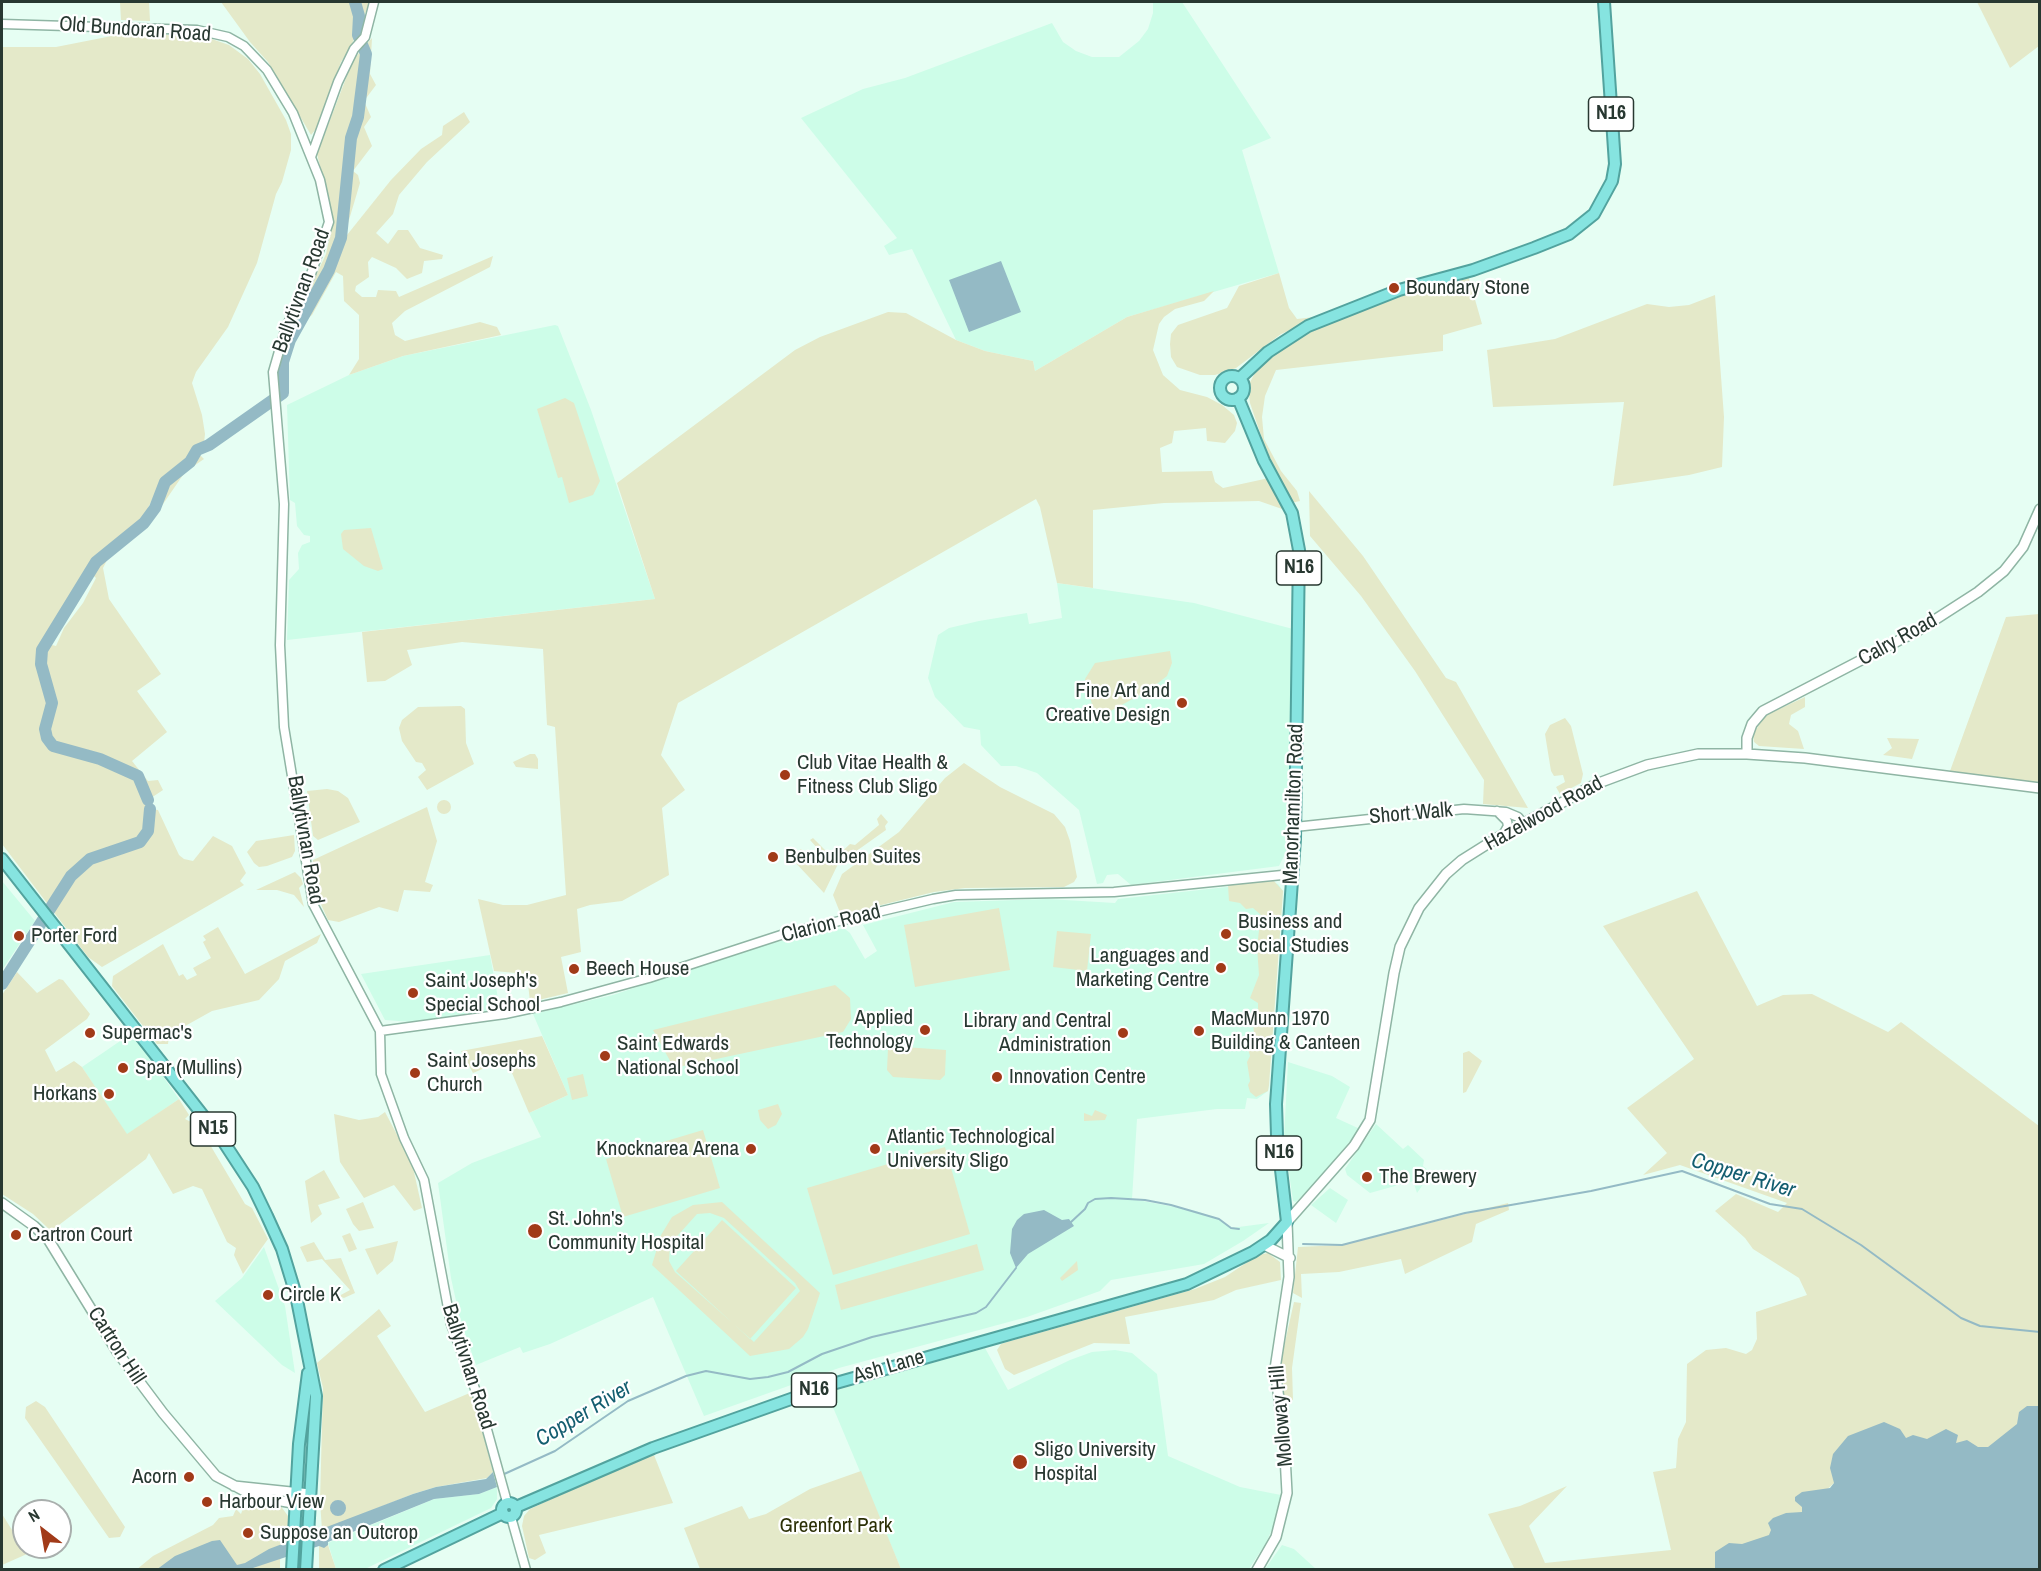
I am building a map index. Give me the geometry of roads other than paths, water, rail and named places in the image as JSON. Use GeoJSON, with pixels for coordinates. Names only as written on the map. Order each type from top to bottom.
{"type":"FeatureCollection","features":[{"type":"Feature","properties":{"kind":"highway","name":"N16"},"geometry":{"type":"LineString","coordinates":[[1240,378],[1244,388],[1238,398],[1231,399],[1224,396],[1220,386],[1227,377],[1240,378],[1275,347],[1308,326],[1399,290],[1473,270],[1534,248],[1569,234],[1594,214],[1612,181],[1615,164],[1604,2]]}},
{"type":"Feature","properties":{"kind":"highway","name":"Manorhamilton Road"},"geometry":{"type":"LineString","coordinates":[[1238,398],[1264,460],[1292,513],[1299,550],[1295,827],[1276,1104],[1277,1140],[1287,1222]]}},
{"type":"Feature","properties":{"kind":"highway","name":"N15"},"geometry":{"type":"LineString","coordinates":[[2,859],[223,1141],[253,1187],[288,1269],[305,1335],[309,1369],[316,1396],[306,1554],[308,1569]]}},
{"type":"Feature","properties":{"kind":"highway","name":"Ash Lane"},"geometry":{"type":"LineString","coordinates":[[509,1510],[653,1448],[791,1398],[915,1359],[1161,1292],[1212,1273],[1236,1261],[1264,1245],[1287,1222]]}},
{"type":"Feature","properties":{"kind":"highway","name":"Ash Lane"},"geometry":{"type":"LineString","coordinates":[[1236,1261],[1271,1232],[1277,1231]]}},
{"type":"Feature","properties":{"kind":"highway","name":"N15"},"geometry":{"type":"LineString","coordinates":[[292,1569],[304,1391],[309,1369]]}},
{"type":"Feature","properties":{"kind":"highway","name":"N16"},"geometry":{"type":"LineString","coordinates":[[384,1569],[509,1510]]}},
{"type":"Feature","properties":{"kind":"main road","name":"Calry Road"},"geometry":{"type":"LineString","coordinates":[[1747,754],[1747,738],[1752,724],[1763,711],[1919,630],[2004,571],[2023,547],[2040,509]]}},
{"type":"Feature","properties":{"kind":"main road","name":"Hazelwood Road"},"geometry":{"type":"LineString","coordinates":[[1287,1222],[1354,1146],[1370,1120],[1394,972],[1400,947],[1419,908],[1439,882],[1462,860],[1523,823],[1596,784],[1647,765],[1698,754],[1747,754],[1854,763],[2040,788]]}},
{"type":"Feature","properties":{"kind":"main road","name":"Cartron Hill"},"geometry":{"type":"LineString","coordinates":[[2,1203],[48,1239],[118,1353],[163,1413],[216,1476],[234,1486],[296,1498],[309,1506]]}},
{"type":"Feature","properties":{"kind":"main road","name":"Molloway Hill"},"geometry":{"type":"LineString","coordinates":[[1257,1569],[1276,1537],[1285,1506],[1287,1480],[1275,1369],[1290,1258],[1287,1222]]}},
{"type":"Feature","properties":{"kind":"main road"},"geometry":{"type":"LineString","coordinates":[[1264,1245],[1290,1258]]}},
{"type":"Feature","properties":{"kind":"main road","name":"Cartron Hill"},"geometry":{"type":"LineString","coordinates":[[296,1498],[310,1494]]}},
{"type":"Feature","properties":{"kind":"street"},"geometry":{"type":"LineString","coordinates":[[310,157],[354,49],[365,37],[374,2]]}},
{"type":"Feature","properties":{"kind":"street","name":"Old Bundoran Road"},"geometry":{"type":"LineString","coordinates":[[2,24],[197,30],[228,37],[244,46],[267,70],[293,113],[310,157]]}},
{"type":"Feature","properties":{"kind":"street","name":"Ballytivnan Road"},"geometry":{"type":"LineString","coordinates":[[310,157],[320,180],[329,222],[311,274],[286,327],[273,372],[284,504],[280,683],[284,727],[313,904],[380,1030],[381,1074],[404,1138],[424,1180],[451,1324],[478,1397],[526,1569]]}},
{"type":"Feature","properties":{"kind":"street"},"geometry":{"type":"LineString","coordinates":[[1494,809],[1507,821],[1508,826],[1503,835]]}},
{"type":"Feature","properties":{"kind":"street","name":"Short Walk"},"geometry":{"type":"LineString","coordinates":[[1295,827],[1392,815],[1494,809],[1514,814],[1523,823]]}},
{"type":"Feature","properties":{"kind":"street","name":"Clarion Road"},"geometry":{"type":"LineString","coordinates":[[380,1030],[505,1014],[561,1002],[649,978],[784,934],[933,899],[957,895],[1114,892],[1292,874]]}},
{"type":"Feature","properties":{"kind":"water"},"geometry":{"type":"Polygon","coordinates":[[[1001,261],[1021,312],[969,332],[949,280],[1001,261]]]}},
{"type":"Feature","properties":{"kind":"water"},"geometry":{"type":"Polygon","coordinates":[[[1044,1210],[1062,1220],[1069,1219],[1074,1226],[1028,1254],[1016,1268],[1010,1253],[1012,1229],[1024,1214],[1044,1210]]]}},
{"type":"Feature","properties":{"kind":"water"},"geometry":{"type":"Polygon","coordinates":[[[2027,1406],[2039,1406],[2039,1569],[1715,1569],[1715,1552],[1729,1543],[1742,1544],[1769,1535],[1771,1530],[1768,1523],[1773,1518],[1786,1513],[1802,1512],[1802,1507],[1795,1501],[1795,1497],[1802,1492],[1830,1488],[1834,1483],[1830,1468],[1833,1454],[1848,1436],[1884,1422],[1900,1429],[1906,1438],[1913,1435],[1927,1439],[1946,1429],[1958,1435],[1956,1443],[1967,1440],[1978,1447],[1988,1447],[2017,1424],[2019,1412],[2027,1406]]]}},
{"type":"Feature","properties":{"kind":"water","name":"Copper River"},"geometry":{"type":"Polygon","coordinates":[[[493,1472],[497,1487],[479,1494],[434,1499],[328,1542],[324,1548],[319,1546],[250,1569],[156,1570],[175,1556],[220,1540],[237,1565],[245,1563],[269,1549],[413,1494],[436,1487],[486,1479],[493,1472]]]}},
{"type":"Feature","properties":{"kind":"water"},"geometry":{"type":"Polygon","coordinates":[[[338,1500],[344,1502],[346,1508],[344,1514],[338,1516],[332,1514],[330,1508],[332,1502],[338,1500]]]}},
{"type":"Feature","properties":{"kind":"waterway"},"geometry":{"type":"LineString","coordinates":[[148,800],[138,776],[100,759],[53,746],[47,738],[45,729],[52,703],[41,664],[42,650],[96,562],[144,523],[155,508],[165,482],[190,462],[197,450],[209,445],[283,393],[283,362],[290,340],[329,270],[341,238],[351,138],[358,117],[366,54],[358,35],[359,16],[355,2]]}},
{"type":"Feature","properties":{"kind":"waterway"},"geometry":{"type":"LineString","coordinates":[[148,800],[150,809]]}},
{"type":"Feature","properties":{"kind":"waterway"},"geometry":{"type":"LineString","coordinates":[[2,984],[71,876],[90,859],[140,842],[148,831],[150,809]]}},
{"type":"Feature","properties":{"kind":"waterway","name":"Copper River"},"geometry":{"type":"LineString","coordinates":[[1303,1244],[1342,1245],[1465,1213],[1591,1191],[1682,1171],[1770,1204],[1802,1209],[1861,1245],[1961,1318],[1980,1326],[2040,1332]]}},
{"type":"Feature","properties":{"kind":"waterway","name":"Copper River"},"geometry":{"type":"LineString","coordinates":[[1071,1222],[1088,1203],[1095,1199],[1111,1198],[1145,1200],[1171,1205],[1219,1219],[1231,1228],[1239,1229]]}},
{"type":"Feature","properties":{"kind":"waterway","name":"Copper River"},"geometry":{"type":"LineString","coordinates":[[502,1475],[555,1451],[628,1401],[686,1376],[706,1371],[750,1379],[768,1377],[788,1372],[822,1354],[872,1337],[976,1313],[986,1307],[1016,1268]]}},
{"type":"Feature","properties":{"kind":"place","name":"Boundary Stone"},"geometry":{"type":"Point","coordinates":[1394,288]}},
{"type":"Feature","properties":{"kind":"place","name":"Fine Art and Creative Design"},"geometry":{"type":"Point","coordinates":[1182,703]}},
{"type":"Feature","properties":{"kind":"place","name":"Club Vitae Health & Fitness Club Sligo"},"geometry":{"type":"Point","coordinates":[785,775]}},
{"type":"Feature","properties":{"kind":"place","name":"Benbulben Suites"},"geometry":{"type":"Point","coordinates":[773,857]}},
{"type":"Feature","properties":{"kind":"place","name":"Business and Social Studies"},"geometry":{"type":"Point","coordinates":[1226,934]}},
{"type":"Feature","properties":{"kind":"place","name":"Porter Ford"},"geometry":{"type":"Point","coordinates":[19,936]}},
{"type":"Feature","properties":{"kind":"place","name":"Languages and Marketing Centre"},"geometry":{"type":"Point","coordinates":[1221,968]}},
{"type":"Feature","properties":{"kind":"place","name":"Beech House"},"geometry":{"type":"Point","coordinates":[574,969]}},
{"type":"Feature","properties":{"kind":"place","name":"Saint Joseph's Special School"},"geometry":{"type":"Point","coordinates":[413,993]}},
{"type":"Feature","properties":{"kind":"place","name":"Applied Technology"},"geometry":{"type":"Point","coordinates":[925,1030]}},
{"type":"Feature","properties":{"kind":"place","name":"MacMunn 1970 Building & Canteen"},"geometry":{"type":"Point","coordinates":[1199,1031]}},
{"type":"Feature","properties":{"kind":"place","name":"Supermac's"},"geometry":{"type":"Point","coordinates":[90,1033]}},
{"type":"Feature","properties":{"kind":"place","name":"Library and Central Administration"},"geometry":{"type":"Point","coordinates":[1123,1033]}},
{"type":"Feature","properties":{"kind":"place","name":"Saint Edwards National School"},"geometry":{"type":"Point","coordinates":[605,1056]}},
{"type":"Feature","properties":{"kind":"place","name":"Spar (Mullins)"},"geometry":{"type":"Point","coordinates":[123,1068]}},
{"type":"Feature","properties":{"kind":"place","name":"Saint Josephs Church"},"geometry":{"type":"Point","coordinates":[415,1073]}},
{"type":"Feature","properties":{"kind":"place","name":"Innovation Centre"},"geometry":{"type":"Point","coordinates":[997,1077]}},
{"type":"Feature","properties":{"kind":"place","name":"Horkans"},"geometry":{"type":"Point","coordinates":[109,1094]}},
{"type":"Feature","properties":{"kind":"place","name":"Knocknarea Arena"},"geometry":{"type":"Point","coordinates":[751,1149]}},
{"type":"Feature","properties":{"kind":"place","name":"Atlantic Technological University Sligo"},"geometry":{"type":"Point","coordinates":[875,1149]}},
{"type":"Feature","properties":{"kind":"place","name":"The Brewery"},"geometry":{"type":"Point","coordinates":[1367,1177]}},
{"type":"Feature","properties":{"kind":"place","name":"St. John's Community Hospital"},"geometry":{"type":"Point","coordinates":[535,1231]}},
{"type":"Feature","properties":{"kind":"place","name":"Cartron Court"},"geometry":{"type":"Point","coordinates":[16,1235]}},
{"type":"Feature","properties":{"kind":"place","name":"Circle K"},"geometry":{"type":"Point","coordinates":[268,1295]}},
{"type":"Feature","properties":{"kind":"place","name":"Sligo University Hospital"},"geometry":{"type":"Point","coordinates":[1020,1462]}},
{"type":"Feature","properties":{"kind":"place","name":"Acorn"},"geometry":{"type":"Point","coordinates":[189,1477]}},
{"type":"Feature","properties":{"kind":"place","name":"Harbour View"},"geometry":{"type":"Point","coordinates":[207,1502]}},
{"type":"Feature","properties":{"kind":"place","name":"Suppose an Outcrop"},"geometry":{"type":"Point","coordinates":[248,1533]}},
{"type":"Feature","properties":{"kind":"park label","name":"Greenfort Park"},"geometry":{"type":"Point","coordinates":[836,1526]}}]}
